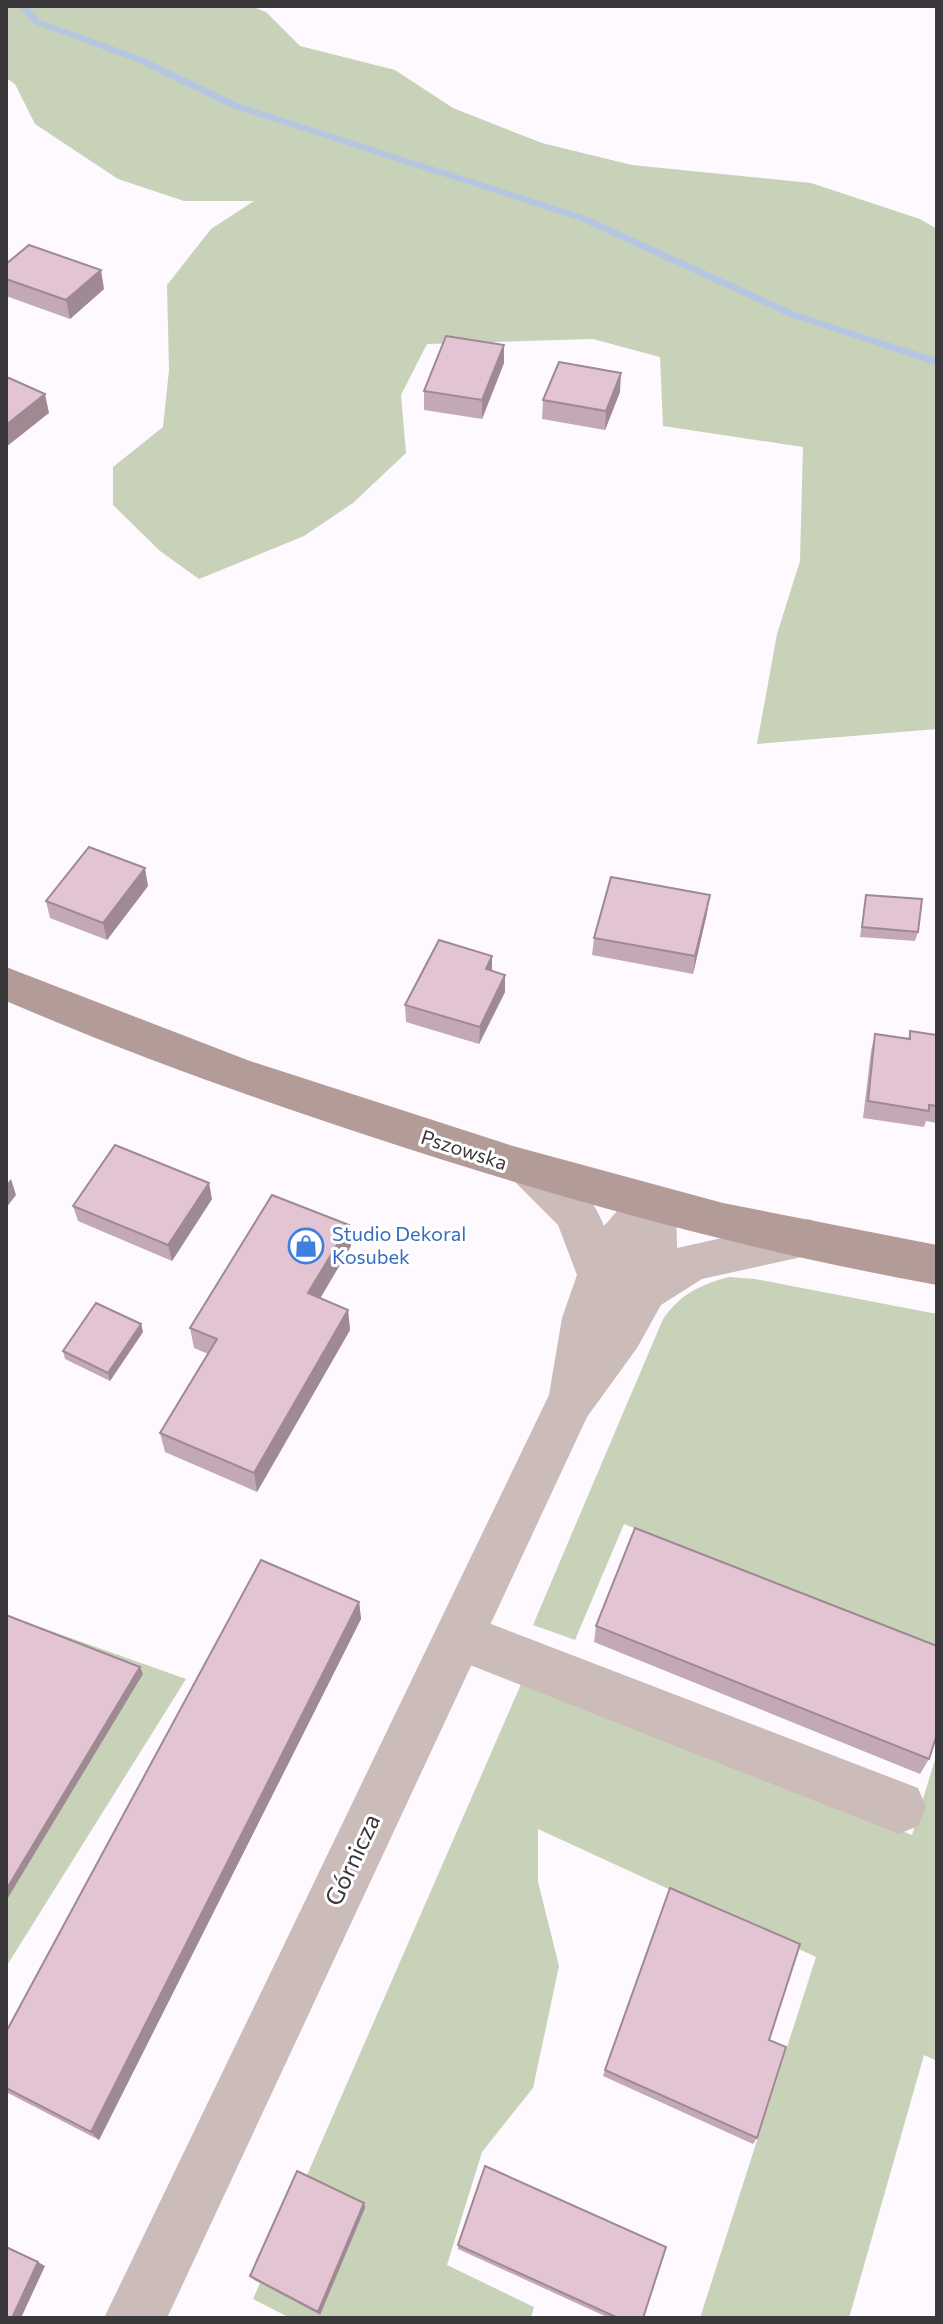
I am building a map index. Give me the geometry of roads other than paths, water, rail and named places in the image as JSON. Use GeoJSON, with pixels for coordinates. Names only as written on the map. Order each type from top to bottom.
{"type":"FeatureCollection","features":[{"type":"Feature","properties":{"kind":"main road","name":"Pszowska"},"geometry":{"type":"LineString","coordinates":[[6,983],[87,1019],[283,1090],[533,1171],[654,1203],[937,1265]]}},
{"type":"Feature","properties":{"kind":"street"},"geometry":{"type":"LineString","coordinates":[[533,1171],[577,1214],[620,1286],[692,1262],[808,1238]]}},
{"type":"Feature","properties":{"kind":"street","name":"Górnicza"},"geometry":{"type":"LineString","coordinates":[[135,2318],[570,1402],[623,1329],[620,1286],[654,1261],[654,1203]]}},
{"type":"Feature","properties":{"kind":"street"},"geometry":{"type":"LineString","coordinates":[[460,1637],[899,1807]]}},
{"type":"Feature","properties":{"kind":"waterway"},"geometry":{"type":"LineString","coordinates":[[22,6],[37,22],[141,60],[233,105],[582,218],[794,315],[937,362]]}},
{"type":"Feature","properties":{"kind":"place","name":"Studio Dekoral Kosubek"},"geometry":{"type":"Point","coordinates":[306,1246]}}]}
